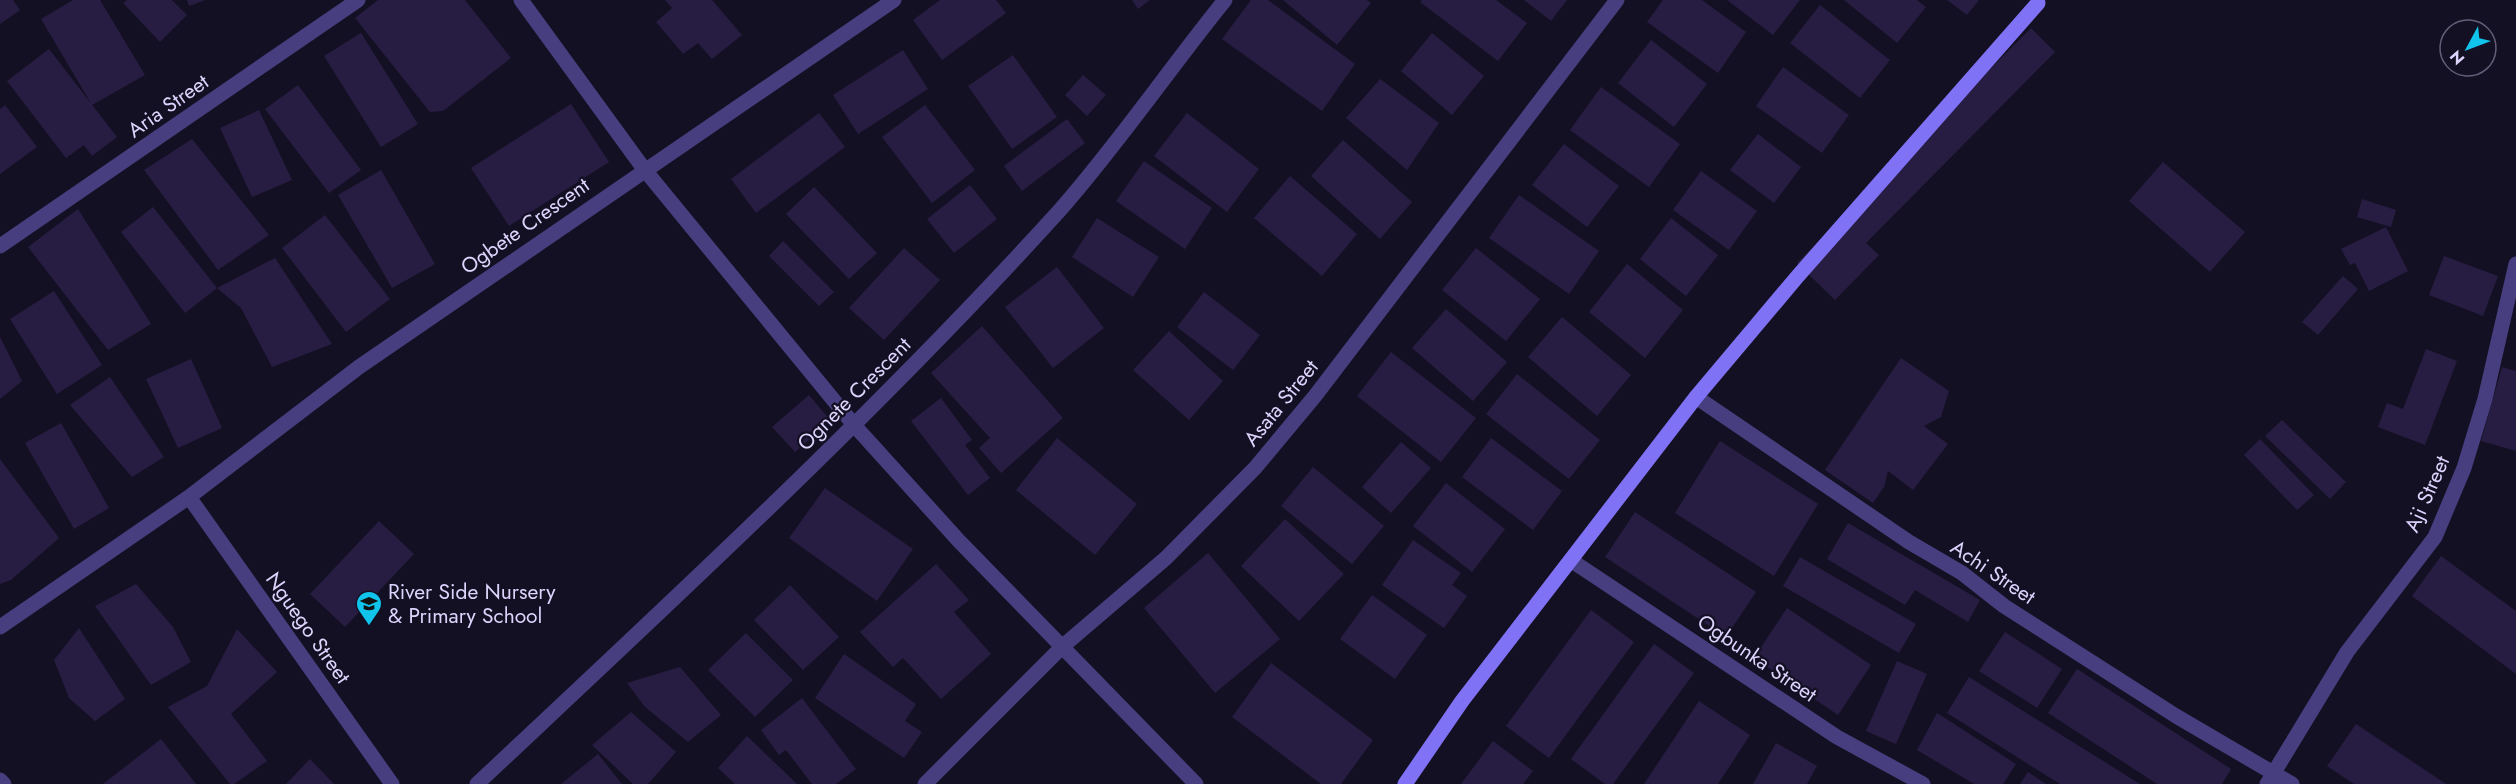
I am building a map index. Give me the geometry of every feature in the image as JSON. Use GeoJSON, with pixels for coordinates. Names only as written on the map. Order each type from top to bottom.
{"type":"FeatureCollection","features":[{"type":"Feature","properties":{"kind":"street","name":"Aria Street"},"geometry":{"type":"LineString","coordinates":[[0,246],[358,0]]}},
{"type":"Feature","properties":{"kind":"street"},"geometry":{"type":"LineString","coordinates":[[521,0],[644,170],[854,425],[959,541],[1196,784]]}},
{"type":"Feature","properties":{"kind":"street","name":"Ogbete Crescent"},"geometry":{"type":"LineString","coordinates":[[0,627],[189,497],[359,367],[894,0]]}},
{"type":"Feature","properties":{"kind":"street","name":"Ognete Crescent"},"geometry":{"type":"LineString","coordinates":[[477,784],[854,425],[1062,207],[1105,156],[1180,55],[1225,0]]}},
{"type":"Feature","properties":{"kind":"street","name":"Asata Street"},"geometry":{"type":"LineString","coordinates":[[925,784],[1063,646],[1166,558],[1255,468],[1316,396],[1617,0]]}},
{"type":"Feature","properties":{"kind":"street"},"geometry":{"type":"LineString","coordinates":[[1405,784],[1462,701],[1696,397],[1797,277],[2038,3]]}},
{"type":"Feature","properties":{"kind":"street","name":"Aji Street"},"geometry":{"type":"LineString","coordinates":[[2270,778],[2347,652],[2435,537],[2464,468],[2485,399],[2516,264]]}},
{"type":"Feature","properties":{"kind":"street","name":"Achi Street"},"geometry":{"type":"LineString","coordinates":[[1696,397],[1909,542],[1962,573],[2004,606],[2270,778],[2292,784]]}},
{"type":"Feature","properties":{"kind":"street","name":"Nguego Street"},"geometry":{"type":"LineString","coordinates":[[189,497],[392,784]]}},
{"type":"Feature","properties":{"kind":"street","name":"Ogbunka Street"},"geometry":{"type":"LineString","coordinates":[[1572,561],[1837,737],[1923,784]]}},
{"type":"Feature","properties":{"kind":"street"},"geometry":{"type":"LineString","coordinates":[[0,780],[4,784]]}},
{"type":"Feature","properties":{"kind":"building"},"geometry":{"type":"Polygon","coordinates":[[[0,0],[13,0],[20,10],[0,24],[0,0]]]}},
{"type":"Feature","properties":{"kind":"building"},"geometry":{"type":"Polygon","coordinates":[[[73,0],[100,0],[145,75],[92,105],[41,19],[73,0]]]}},
{"type":"Feature","properties":{"kind":"building"},"geometry":{"type":"Polygon","coordinates":[[[127,0],[172,0],[187,15],[160,42],[123,3],[127,0]]]}},
{"type":"Feature","properties":{"kind":"building"},"geometry":{"type":"Polygon","coordinates":[[[187,0],[205,0],[189,6],[187,0]]]}},
{"type":"Feature","properties":{"kind":"building"},"geometry":{"type":"Polygon","coordinates":[[[378,0],[465,0],[511,58],[443,111],[430,112],[355,18],[378,0]]]}},
{"type":"Feature","properties":{"kind":"building"},"geometry":{"type":"Polygon","coordinates":[[[665,0],[712,0],[742,35],[712,59],[698,43],[683,54],[656,22],[672,8],[665,0]]]}},
{"type":"Feature","properties":{"kind":"building"},"geometry":{"type":"Polygon","coordinates":[[[940,0],[996,0],[1006,13],[942,60],[913,20],[940,0]]]}},
{"type":"Feature","properties":{"kind":"building"},"geometry":{"type":"Polygon","coordinates":[[[1132,0],[1150,0],[1138,9],[1132,0]]]}},
{"type":"Feature","properties":{"kind":"building"},"geometry":{"type":"Polygon","coordinates":[[[1251,0],[1268,0],[1355,64],[1322,111],[1222,39],[1251,0]]]}},
{"type":"Feature","properties":{"kind":"building"},"geometry":{"type":"Polygon","coordinates":[[[1283,0],[1367,0],[1371,3],[1337,45],[1283,0]]]}},
{"type":"Feature","properties":{"kind":"building"},"geometry":{"type":"Polygon","coordinates":[[[1422,0],[1496,0],[1527,23],[1498,61],[1420,2],[1422,0]]]}},
{"type":"Feature","properties":{"kind":"building"},"geometry":{"type":"Polygon","coordinates":[[[1524,0],[1567,0],[1551,21],[1524,0]]]}},
{"type":"Feature","properties":{"kind":"building"},"geometry":{"type":"Polygon","coordinates":[[[1663,0],[1702,0],[1746,32],[1718,73],[1647,22],[1663,0]]]}},
{"type":"Feature","properties":{"kind":"building"},"geometry":{"type":"Polygon","coordinates":[[[1727,0],[1800,0],[1773,35],[1727,0]]]}},
{"type":"Feature","properties":{"kind":"building"},"geometry":{"type":"Polygon","coordinates":[[[1844,0],[1917,0],[1926,7],[1897,43],[1844,0]]]}},
{"type":"Feature","properties":{"kind":"building"},"geometry":{"type":"Polygon","coordinates":[[[1947,0],[1979,0],[1967,15],[1947,0]]]}},
{"type":"Feature","properties":{"kind":"building"},"geometry":{"type":"Polygon","coordinates":[[[1820,5],[1890,60],[1860,98],[1790,43],[1820,5]]]}},
{"type":"Feature","properties":{"kind":"building"},"geometry":{"type":"Polygon","coordinates":[[[2031,28],[2055,52],[1866,243],[1879,255],[1835,300],[1797,263],[2031,28]]]}},
{"type":"Feature","properties":{"kind":"building"},"geometry":{"type":"Polygon","coordinates":[[[361,33],[418,124],[381,147],[324,56],[361,33]]]}},
{"type":"Feature","properties":{"kind":"building"},"geometry":{"type":"Polygon","coordinates":[[[1432,33],[1484,76],[1452,115],[1401,71],[1432,33]]]}},
{"type":"Feature","properties":{"kind":"building"},"geometry":{"type":"Polygon","coordinates":[[[1651,40],[1707,84],[1674,127],[1618,83],[1651,40]]]}},
{"type":"Feature","properties":{"kind":"building"},"geometry":{"type":"Polygon","coordinates":[[[49,49],[117,137],[92,156],[84,145],[66,158],[7,81],[49,49]]]}},
{"type":"Feature","properties":{"kind":"building"},"geometry":{"type":"Polygon","coordinates":[[[903,50],[928,89],[858,134],[833,95],[903,50]]]}},
{"type":"Feature","properties":{"kind":"building"},"geometry":{"type":"Polygon","coordinates":[[[1013,55],[1057,117],[1012,149],[968,86],[1013,55]]]}},
{"type":"Feature","properties":{"kind":"building"},"geometry":{"type":"Polygon","coordinates":[[[1783,67],[1849,115],[1822,153],[1756,106],[1783,67]]]}},
{"type":"Feature","properties":{"kind":"building"},"geometry":{"type":"Polygon","coordinates":[[[1083,75],[1106,95],[1087,116],[1065,95],[1083,75]]]}},
{"type":"Feature","properties":{"kind":"building"},"geometry":{"type":"Polygon","coordinates":[[[1380,79],[1439,123],[1407,170],[1346,118],[1380,79]]]}},
{"type":"Feature","properties":{"kind":"building"},"geometry":{"type":"Polygon","coordinates":[[[298,85],[361,170],[329,193],[265,109],[298,85]]]}},
{"type":"Feature","properties":{"kind":"building"},"geometry":{"type":"Polygon","coordinates":[[[1601,87],[1680,144],[1649,187],[1570,130],[1601,87]]]}},
{"type":"Feature","properties":{"kind":"building"},"geometry":{"type":"Polygon","coordinates":[[[571,104],[609,162],[509,226],[471,168],[571,104]]]}},
{"type":"Feature","properties":{"kind":"building"},"geometry":{"type":"Polygon","coordinates":[[[5,105],[37,147],[0,174],[0,109],[5,105]]]}},
{"type":"Feature","properties":{"kind":"building"},"geometry":{"type":"Polygon","coordinates":[[[925,105],[975,170],[932,203],[882,137],[925,105]]]}},
{"type":"Feature","properties":{"kind":"building"},"geometry":{"type":"Polygon","coordinates":[[[259,110],[292,180],[252,197],[220,128],[259,110]]]}},
{"type":"Feature","properties":{"kind":"building"},"geometry":{"type":"Polygon","coordinates":[[[819,113],[845,147],[756,213],[731,179],[819,113]]]}},
{"type":"Feature","properties":{"kind":"building"},"geometry":{"type":"Polygon","coordinates":[[[1187,113],[1259,169],[1227,212],[1154,156],[1187,113]]]}},
{"type":"Feature","properties":{"kind":"building"},"geometry":{"type":"Polygon","coordinates":[[[1067,119],[1085,143],[1022,191],[1004,166],[1067,119]]]}},
{"type":"Feature","properties":{"kind":"building"},"geometry":{"type":"Polygon","coordinates":[[[1758,134],[1801,167],[1774,203],[1730,170],[1758,134]]]}},
{"type":"Feature","properties":{"kind":"building"},"geometry":{"type":"Polygon","coordinates":[[[192,139],[269,235],[218,270],[144,170],[192,139]]]}},
{"type":"Feature","properties":{"kind":"building"},"geometry":{"type":"Polygon","coordinates":[[[1343,140],[1412,202],[1380,239],[1311,176],[1343,140]]]}},
{"type":"Feature","properties":{"kind":"building"},"geometry":{"type":"Polygon","coordinates":[[[1564,144],[1619,186],[1587,227],[1532,185],[1564,144]]]}},
{"type":"Feature","properties":{"kind":"building"},"geometry":{"type":"Polygon","coordinates":[[[1144,161],[1212,208],[1185,249],[1116,201],[1144,161]]]}},
{"type":"Feature","properties":{"kind":"building"},"geometry":{"type":"Polygon","coordinates":[[[2163,162],[2245,232],[2210,272],[2129,201],[2163,162]]]}},
{"type":"Feature","properties":{"kind":"building"},"geometry":{"type":"Polygon","coordinates":[[[381,170],[435,264],[392,288],[338,195],[381,170]]]}},
{"type":"Feature","properties":{"kind":"building"},"geometry":{"type":"Polygon","coordinates":[[[1701,171],[1757,211],[1729,250],[1673,210],[1701,171]]]}},
{"type":"Feature","properties":{"kind":"building"},"geometry":{"type":"Polygon","coordinates":[[[1290,176],[1357,234],[1322,276],[1254,218],[1290,176]]]}},
{"type":"Feature","properties":{"kind":"building"},"geometry":{"type":"Polygon","coordinates":[[[970,185],[997,219],[954,253],[927,219],[970,185]]]}},
{"type":"Feature","properties":{"kind":"building"},"geometry":{"type":"Polygon","coordinates":[[[814,187],[877,253],[849,279],[786,214],[814,187]]]}},
{"type":"Feature","properties":{"kind":"building"},"geometry":{"type":"Polygon","coordinates":[[[1519,195],[1599,251],[1569,294],[1489,238],[1519,195]]]}},
{"type":"Feature","properties":{"kind":"building"},"geometry":{"type":"Polygon","coordinates":[[[2362,199],[2396,210],[2391,227],[2357,217],[2362,199]]]}},
{"type":"Feature","properties":{"kind":"building"},"geometry":{"type":"Polygon","coordinates":[[[153,207],[217,288],[185,313],[121,232],[153,207]]]}},
{"type":"Feature","properties":{"kind":"building"},"geometry":{"type":"Polygon","coordinates":[[[78,209],[151,324],[108,350],[28,247],[78,209]]]}},
{"type":"Feature","properties":{"kind":"building"},"geometry":{"type":"Polygon","coordinates":[[[325,215],[390,299],[346,332],[282,248],[325,215]]]}},
{"type":"Feature","properties":{"kind":"building"},"geometry":{"type":"Polygon","coordinates":[[[1097,218],[1159,257],[1133,297],[1072,257],[1097,218]]]}},
{"type":"Feature","properties":{"kind":"building"},"geometry":{"type":"Polygon","coordinates":[[[1671,218],[1718,255],[1686,296],[1640,259],[1671,218]]]}},
{"type":"Feature","properties":{"kind":"building"},"geometry":{"type":"Polygon","coordinates":[[[2386,227],[2408,271],[2369,291],[2355,263],[2350,265],[2341,249],[2386,227]]]}},
{"type":"Feature","properties":{"kind":"building"},"geometry":{"type":"Polygon","coordinates":[[[783,241],[834,292],[819,306],[769,256],[783,241]]]}},
{"type":"Feature","properties":{"kind":"building"},"geometry":{"type":"Polygon","coordinates":[[[904,248],[940,280],[884,340],[849,308],[904,248]]]}},
{"type":"Feature","properties":{"kind":"building"},"geometry":{"type":"Polygon","coordinates":[[[1476,248],[1540,299],[1506,341],[1442,290],[1476,248]]]}},
{"type":"Feature","properties":{"kind":"building"},"geometry":{"type":"Polygon","coordinates":[[[2444,256],[2498,276],[2483,316],[2429,295],[2444,256]]]}},
{"type":"Feature","properties":{"kind":"building"},"geometry":{"type":"Polygon","coordinates":[[[275,258],[332,344],[272,367],[241,308],[217,288],[275,258]]]}},
{"type":"Feature","properties":{"kind":"building"},"geometry":{"type":"Polygon","coordinates":[[[1627,264],[1683,310],[1645,358],[1589,312],[1627,264]]]}},
{"type":"Feature","properties":{"kind":"building"},"geometry":{"type":"Polygon","coordinates":[[[1057,267],[1104,328],[1053,368],[1005,307],[1057,267]]]}},
{"type":"Feature","properties":{"kind":"building"},"geometry":{"type":"Polygon","coordinates":[[[2343,276],[2358,289],[2318,335],[2302,322],[2343,276]]]}},
{"type":"Feature","properties":{"kind":"building"},"geometry":{"type":"Polygon","coordinates":[[[54,291],[102,365],[57,394],[10,319],[54,291]]]}},
{"type":"Feature","properties":{"kind":"building"},"geometry":{"type":"Polygon","coordinates":[[[1204,292],[1260,335],[1233,370],[1177,327],[1204,292]]]}},
{"type":"Feature","properties":{"kind":"building"},"geometry":{"type":"Polygon","coordinates":[[[1446,309],[1507,362],[1473,401],[1412,348],[1446,309]]]}},
{"type":"Feature","properties":{"kind":"building"},"geometry":{"type":"Polygon","coordinates":[[[1562,317],[1631,375],[1597,416],[1528,357],[1562,317]]]}},
{"type":"Feature","properties":{"kind":"building"},"geometry":{"type":"Polygon","coordinates":[[[982,326],[1063,418],[1001,473],[979,448],[990,438],[931,373],[982,326]]]}},
{"type":"Feature","properties":{"kind":"building"},"geometry":{"type":"Polygon","coordinates":[[[1169,331],[1223,381],[1189,420],[1133,370],[1169,331]]]}},
{"type":"Feature","properties":{"kind":"building"},"geometry":{"type":"Polygon","coordinates":[[[0,337],[22,381],[0,399],[0,337]]]}},
{"type":"Feature","properties":{"kind":"building"},"geometry":{"type":"Polygon","coordinates":[[[2426,349],[2457,361],[2425,445],[2378,427],[2387,403],[2403,409],[2426,349]]]}},
{"type":"Feature","properties":{"kind":"building"},"geometry":{"type":"Polygon","coordinates":[[[1391,352],[1476,418],[1441,462],[1357,396],[1391,352]]]}},
{"type":"Feature","properties":{"kind":"building"},"geometry":{"type":"Polygon","coordinates":[[[1901,358],[1949,391],[1941,417],[1924,426],[1948,444],[1913,490],[1888,471],[1884,487],[1873,503],[1825,470],[1901,358]]]}},
{"type":"Feature","properties":{"kind":"building"},"geometry":{"type":"Polygon","coordinates":[[[191,359],[222,428],[178,448],[146,379],[191,359]]]}},
{"type":"Feature","properties":{"kind":"building"},"geometry":{"type":"Polygon","coordinates":[[[2502,367],[2516,371],[2516,451],[2481,441],[2502,367]]]}},
{"type":"Feature","properties":{"kind":"building"},"geometry":{"type":"Polygon","coordinates":[[[1517,374],[1600,440],[1569,479],[1486,414],[1517,374]]]}},
{"type":"Feature","properties":{"kind":"building"},"geometry":{"type":"Polygon","coordinates":[[[110,377],[164,457],[132,477],[70,405],[110,377]]]}},
{"type":"Feature","properties":{"kind":"building"},"geometry":{"type":"Polygon","coordinates":[[[809,395],[831,421],[795,452],[772,427],[809,395]]]}},
{"type":"Feature","properties":{"kind":"building"},"geometry":{"type":"Polygon","coordinates":[[[941,398],[972,440],[965,445],[990,478],[968,495],[911,421],[941,398]]]}},
{"type":"Feature","properties":{"kind":"building"},"geometry":{"type":"Polygon","coordinates":[[[2282,420],[2346,482],[2330,499],[2265,436],[2282,420]]]}},
{"type":"Feature","properties":{"kind":"building"},"geometry":{"type":"Polygon","coordinates":[[[61,423],[109,508],[74,529],[25,443],[61,423]]]}},
{"type":"Feature","properties":{"kind":"building"},"geometry":{"type":"Polygon","coordinates":[[[1057,438],[1137,504],[1095,555],[1016,490],[1057,438]]]}},
{"type":"Feature","properties":{"kind":"building"},"geometry":{"type":"Polygon","coordinates":[[[1491,438],[1562,491],[1533,530],[1462,477],[1491,438]]]}},
{"type":"Feature","properties":{"kind":"building"},"geometry":{"type":"Polygon","coordinates":[[[2260,439],[2314,495],[2297,510],[2244,455],[2260,439]]]}},
{"type":"Feature","properties":{"kind":"building"},"geometry":{"type":"Polygon","coordinates":[[[1720,441],[1818,504],[1774,576],[1675,513],[1720,441]]]}},
{"type":"Feature","properties":{"kind":"building"},"geometry":{"type":"Polygon","coordinates":[[[1401,442],[1431,468],[1391,513],[1362,487],[1401,442]]]}},
{"type":"Feature","properties":{"kind":"building"},"geometry":{"type":"Polygon","coordinates":[[[0,459],[59,538],[11,580],[0,584],[0,459]]]}},
{"type":"Feature","properties":{"kind":"building"},"geometry":{"type":"Polygon","coordinates":[[[1313,467],[1384,526],[1352,564],[1281,506],[1313,467]]]}},
{"type":"Feature","properties":{"kind":"building"},"geometry":{"type":"Polygon","coordinates":[[[1446,483],[1505,529],[1472,572],[1413,526],[1446,483]]]}},
{"type":"Feature","properties":{"kind":"building"},"geometry":{"type":"Polygon","coordinates":[[[825,488],[913,549],[877,601],[789,538],[825,488]]]}},
{"type":"Feature","properties":{"kind":"building"},"geometry":{"type":"Polygon","coordinates":[[[1635,512],[1756,592],[1726,637],[1605,557],[1635,512]]]}},
{"type":"Feature","properties":{"kind":"building"},"geometry":{"type":"Polygon","coordinates":[[[1285,519],[1344,574],[1299,621],[1241,566],[1285,519]]]}},
{"type":"Feature","properties":{"kind":"building"},"geometry":{"type":"Polygon","coordinates":[[[379,521],[414,554],[345,627],[310,594],[379,521]]]}},
{"type":"Feature","properties":{"kind":"building"},"geometry":{"type":"Polygon","coordinates":[[[1848,523],[1980,600],[1968,622],[1915,590],[1905,605],[1827,559],[1848,523]]]}},
{"type":"Feature","properties":{"kind":"building"},"geometry":{"type":"Polygon","coordinates":[[[1413,540],[1461,573],[1452,585],[1467,596],[1444,628],[1382,585],[1413,540]]]}},
{"type":"Feature","properties":{"kind":"building"},"geometry":{"type":"Polygon","coordinates":[[[1208,553],[1280,639],[1215,693],[1144,608],[1208,553]]]}},
{"type":"Feature","properties":{"kind":"building"},"geometry":{"type":"Polygon","coordinates":[[[2441,556],[2516,611],[2516,674],[2412,596],[2441,556]]]}},
{"type":"Feature","properties":{"kind":"building"},"geometry":{"type":"Polygon","coordinates":[[[1800,557],[1916,624],[1899,653],[1783,586],[1800,557]]]}},
{"type":"Feature","properties":{"kind":"building"},"geometry":{"type":"Polygon","coordinates":[[[936,564],[969,600],[954,612],[991,654],[941,699],[903,658],[893,667],[860,632],[936,564]]]}},
{"type":"Feature","properties":{"kind":"building"},"geometry":{"type":"Polygon","coordinates":[[[136,584],[173,627],[191,662],[151,685],[95,606],[136,584]]]}},
{"type":"Feature","properties":{"kind":"building"},"geometry":{"type":"Polygon","coordinates":[[[790,585],[839,637],[803,670],[754,620],[790,585]]]}},
{"type":"Feature","properties":{"kind":"building"},"geometry":{"type":"Polygon","coordinates":[[[1372,595],[1427,635],[1395,679],[1340,639],[1372,595]]]}},
{"type":"Feature","properties":{"kind":"building"},"geometry":{"type":"Polygon","coordinates":[[[1787,608],[1871,665],[1838,715],[1754,658],[1787,608]]]}},
{"type":"Feature","properties":{"kind":"building"},"geometry":{"type":"Polygon","coordinates":[[[1591,610],[1634,642],[1549,758],[1506,726],[1591,610]]]}},
{"type":"Feature","properties":{"kind":"building"},"geometry":{"type":"Polygon","coordinates":[[[79,628],[125,699],[95,721],[69,698],[54,660],[79,628]]]}},
{"type":"Feature","properties":{"kind":"building"},"geometry":{"type":"Polygon","coordinates":[[[237,629],[277,672],[231,714],[267,761],[234,784],[230,784],[168,707],[207,686],[237,629]]]}},
{"type":"Feature","properties":{"kind":"building"},"geometry":{"type":"Polygon","coordinates":[[[2005,632],[2062,669],[2037,708],[1979,671],[2005,632]]]}},
{"type":"Feature","properties":{"kind":"building"},"geometry":{"type":"Polygon","coordinates":[[[746,633],[793,680],[755,717],[708,670],[746,633]]]}},
{"type":"Feature","properties":{"kind":"building"},"geometry":{"type":"Polygon","coordinates":[[[1654,644],[1694,673],[1613,784],[1605,784],[1571,759],[1654,644]]]}},
{"type":"Feature","properties":{"kind":"building"},"geometry":{"type":"Polygon","coordinates":[[[844,654],[916,704],[905,721],[922,732],[904,758],[815,698],[844,654]]]}},
{"type":"Feature","properties":{"kind":"building"},"geometry":{"type":"Polygon","coordinates":[[[1897,661],[1927,674],[1896,744],[1866,731],[1897,661]]]}},
{"type":"Feature","properties":{"kind":"building"},"geometry":{"type":"Polygon","coordinates":[[[1271,663],[1373,740],[1341,784],[1321,784],[1232,717],[1271,663]]]}},
{"type":"Feature","properties":{"kind":"building"},"geometry":{"type":"Polygon","coordinates":[[[680,667],[721,715],[688,742],[645,707],[627,683],[680,667]]]}},
{"type":"Feature","properties":{"kind":"building"},"geometry":{"type":"Polygon","coordinates":[[[2077,669],[2231,769],[2222,784],[2157,784],[2048,713],[2077,669]]]}},
{"type":"Feature","properties":{"kind":"building"},"geometry":{"type":"Polygon","coordinates":[[[1969,677],[2140,784],[2060,784],[1947,713],[1969,677]]]}},
{"type":"Feature","properties":{"kind":"building"},"geometry":{"type":"Polygon","coordinates":[[[802,698],[856,769],[836,784],[812,784],[786,750],[779,755],[761,730],[802,698]]]}},
{"type":"Feature","properties":{"kind":"building"},"geometry":{"type":"Polygon","coordinates":[[[1699,701],[1750,735],[1718,784],[1644,784],[1699,701]]]}},
{"type":"Feature","properties":{"kind":"building"},"geometry":{"type":"Polygon","coordinates":[[[631,712],[676,752],[648,784],[633,784],[592,745],[631,712]]]}},
{"type":"Feature","properties":{"kind":"building"},"geometry":{"type":"Polygon","coordinates":[[[1937,713],[2016,764],[2003,784],[1974,784],[1917,750],[1937,713]]]}},
{"type":"Feature","properties":{"kind":"building"},"geometry":{"type":"Polygon","coordinates":[[[2356,724],[2446,784],[2354,784],[2327,766],[2356,724]]]}},
{"type":"Feature","properties":{"kind":"building"},"geometry":{"type":"Polygon","coordinates":[[[747,736],[797,784],[735,784],[718,768],[747,736]]]}},
{"type":"Feature","properties":{"kind":"building"},"geometry":{"type":"Polygon","coordinates":[[[161,739],[196,784],[103,784],[161,739]]]}},
{"type":"Feature","properties":{"kind":"building"},"geometry":{"type":"Polygon","coordinates":[[[1493,741],[1533,771],[1523,784],[1461,784],[1493,741]]]}},
{"type":"Feature","properties":{"kind":"building"},"geometry":{"type":"Polygon","coordinates":[[[1776,743],[1817,766],[1807,784],[1753,784],[1776,743]]]}},
{"type":"Feature","properties":{"kind":"building"},"geometry":{"type":"Polygon","coordinates":[[[598,754],[622,784],[561,784],[598,754]]]}},
{"type":"Feature","properties":{"kind":"building"},"geometry":{"type":"Polygon","coordinates":[[[310,759],[334,784],[286,784],[310,759]]]}},
{"type":"Feature","properties":{"kind":"building"},"geometry":{"type":"Polygon","coordinates":[[[2028,772],[2046,784],[2020,784],[2028,772]]]}},
{"type":"Feature","properties":{"kind":"place","name":"River Side Nursery & Primary School"},"geometry":{"type":"Point","coordinates":[369,627]}}]}
